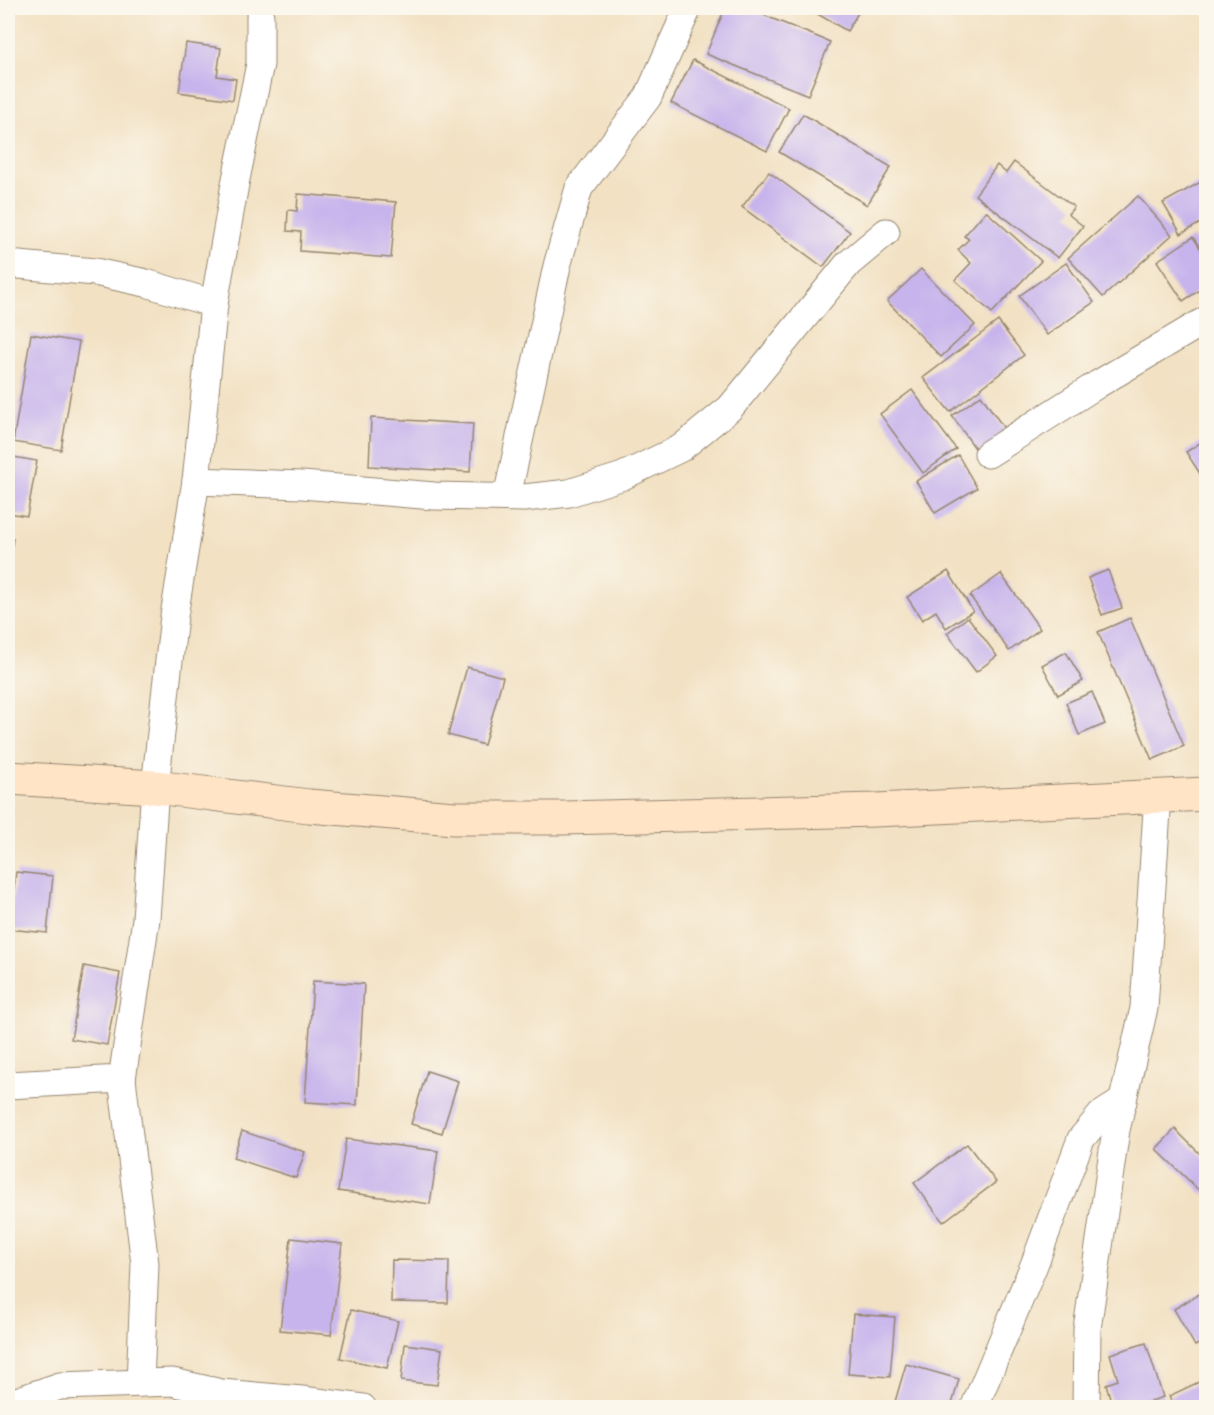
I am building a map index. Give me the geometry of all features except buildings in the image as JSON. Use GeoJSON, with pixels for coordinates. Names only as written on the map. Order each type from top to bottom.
{"type":"FeatureCollection","features":[{"type":"Feature","properties":{"kind":"main road"},"geometry":{"type":"LineString","coordinates":[[8,778],[155,787],[309,806],[454,818],[564,818],[876,810],[1206,794]]}},
{"type":"Feature","properties":{"kind":"street"},"geometry":{"type":"LineString","coordinates":[[507,497],[557,266],[579,188],[648,97],[688,8]]}},
{"type":"Feature","properties":{"kind":"street"},"geometry":{"type":"LineString","coordinates":[[140,1383],[145,1264],[122,1079],[146,919],[155,787],[174,616],[196,481],[214,304],[235,184],[260,64],[258,10]]}},
{"type":"Feature","properties":{"kind":"street"},"geometry":{"type":"LineString","coordinates":[[196,481],[302,485],[434,496],[524,498],[569,493],[623,476],[681,447],[730,408],[848,264],[886,232]]}},
{"type":"Feature","properties":{"kind":"street"},"geometry":{"type":"LineString","coordinates":[[8,264],[95,272],[214,304]]}},
{"type":"Feature","properties":{"kind":"street"},"geometry":{"type":"LineString","coordinates":[[988,454],[1098,384],[1206,320]]}},
{"type":"Feature","properties":{"kind":"street"},"geometry":{"type":"LineString","coordinates":[[1086,1407],[1087,1329],[1116,1130],[1144,1008],[1158,795]]}},
{"type":"Feature","properties":{"kind":"street"},"geometry":{"type":"LineString","coordinates":[[8,1085],[122,1079]]}},
{"type":"Feature","properties":{"kind":"street"},"geometry":{"type":"LineString","coordinates":[[974,1407],[1034,1265],[1081,1139],[1101,1115],[1123,1101]]}},
{"type":"Feature","properties":{"kind":"street"},"geometry":{"type":"LineString","coordinates":[[8,1404],[60,1386],[172,1382],[219,1400],[302,1400],[363,1407]]}}]}
